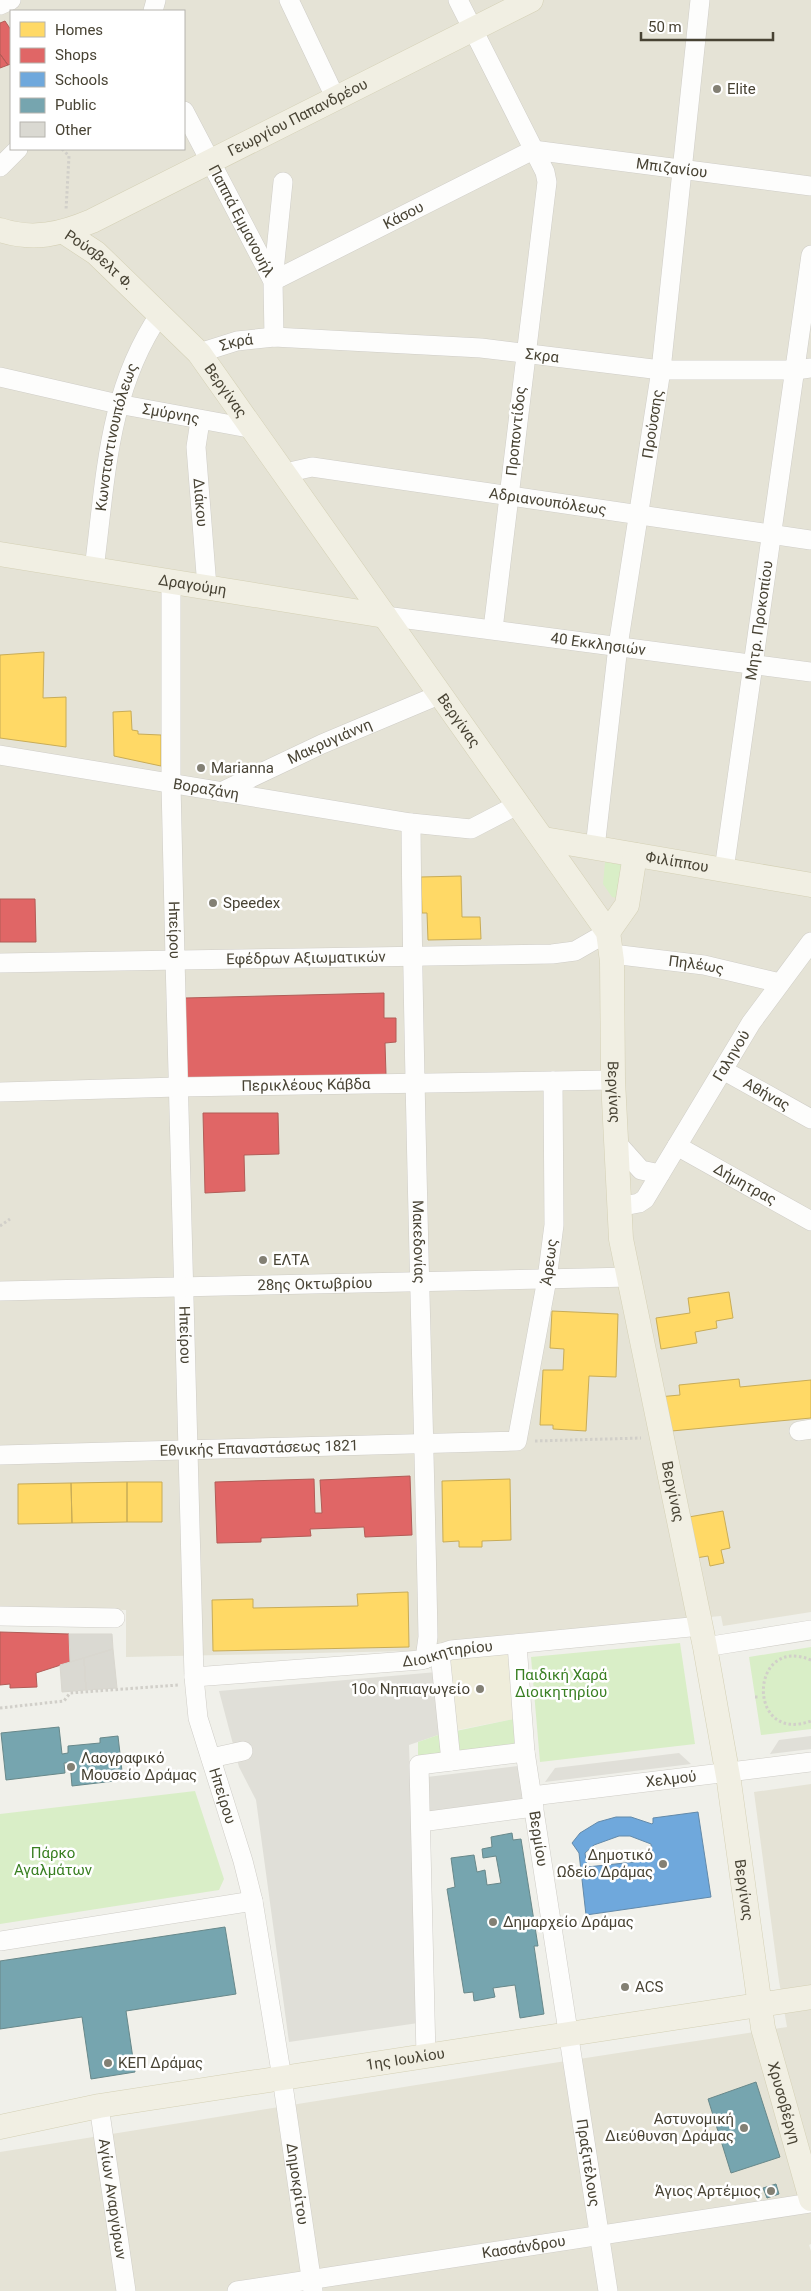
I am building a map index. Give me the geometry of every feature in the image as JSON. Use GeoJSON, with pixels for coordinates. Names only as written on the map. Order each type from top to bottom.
{"type":"FeatureCollection","features":[{"type":"Feature","properties":{"kind":"main road","name":"Γεωργίου Παπανδρέου"},"geometry":{"type":"LineString","coordinates":[[64,232],[92,221],[531,0]]}},
{"type":"Feature","properties":{"kind":"main road","name":"Ρούσβελτ Φ."},"geometry":{"type":"LineString","coordinates":[[0,230],[33,236],[50,236],[64,232],[96,253],[160,314]]}},
{"type":"Feature","properties":{"kind":"main road","name":"Βεργίνας"},"geometry":{"type":"LineString","coordinates":[[160,314],[198,353],[285,473],[544,839],[610,943],[613,1080],[621,1239],[703,1637],[727,1771],[759,2005]]}},
{"type":"Feature","properties":{"kind":"main road","name":"Δραγούμη"},"geometry":{"type":"LineString","coordinates":[[0,554],[385,616]]}},
{"type":"Feature","properties":{"kind":"main road","name":"Φιλίππου"},"geometry":{"type":"LineString","coordinates":[[544,839],[811,884]]}},
{"type":"Feature","properties":{"kind":"main road"},"geometry":{"type":"LineString","coordinates":[[610,943],[627,905],[635,855]]}},
{"type":"Feature","properties":{"kind":"main road","name":"1ης Ιουλίου"},"geometry":{"type":"LineString","coordinates":[[7,2123],[99,2106],[811,1997]]}},
{"type":"Feature","properties":{"kind":"main road","name":"Χρυσοβέργη"},"geometry":{"type":"LineString","coordinates":[[759,2005],[766,2045],[811,2199]]}},
{"type":"Feature","properties":{"kind":"street"},"geometry":{"type":"LineString","coordinates":[[0,5],[11,0]]}},
{"type":"Feature","properties":{"kind":"street"},"geometry":{"type":"LineString","coordinates":[[289,0],[336,99]]}},
{"type":"Feature","properties":{"kind":"street"},"geometry":{"type":"LineString","coordinates":[[458,0],[545,172],[546,182],[525,352]]}},
{"type":"Feature","properties":{"kind":"street","name":"Προύσσης"},"geometry":{"type":"LineString","coordinates":[[595,848],[618,646],[661,370],[700,0]]}},
{"type":"Feature","properties":{"kind":"street","name":"Παππά Εμμανουήλ"},"geometry":{"type":"LineString","coordinates":[[185,113],[273,280],[274,337]]}},
{"type":"Feature","properties":{"kind":"street"},"geometry":{"type":"LineString","coordinates":[[0,167],[17,150]]}},
{"type":"Feature","properties":{"kind":"street","name":"Μπιζανίου"},"geometry":{"type":"LineString","coordinates":[[533,150],[811,186]]}},
{"type":"Feature","properties":{"kind":"street","name":"Κάσου"},"geometry":{"type":"LineString","coordinates":[[273,280],[533,150]]}},
{"type":"Feature","properties":{"kind":"street"},"geometry":{"type":"LineString","coordinates":[[273,280],[283,182]]}},
{"type":"Feature","properties":{"kind":"street","name":"Μητρ. Προκοπίου"},"geometry":{"type":"LineString","coordinates":[[724,870],[772,534],[803,369],[811,256]]}},
{"type":"Feature","properties":{"kind":"street","name":"Κωνσταντινουπόλεως"},"geometry":{"type":"LineString","coordinates":[[94,569],[111,437],[118,404],[132,362],[144,337],[160,314]]}},
{"type":"Feature","properties":{"kind":"street","name":"Σκρα"},"geometry":{"type":"LineString","coordinates":[[274,337],[480,348],[661,370],[803,369]]}},
{"type":"Feature","properties":{"kind":"street","name":"Σκρά"},"geometry":{"type":"LineString","coordinates":[[198,353],[237,341],[274,337]]}},
{"type":"Feature","properties":{"kind":"street","name":"Προποντίδος"},"geometry":{"type":"LineString","coordinates":[[493,629],[525,352]]}},
{"type":"Feature","properties":{"kind":"street","name":"Σμύρνης"},"geometry":{"type":"LineString","coordinates":[[0,376],[118,404],[254,430]]}},
{"type":"Feature","properties":{"kind":"street","name":"Διάκου"},"geometry":{"type":"LineString","coordinates":[[200,421],[196,447],[207,587]]}},
{"type":"Feature","properties":{"kind":"street","name":"Αδριανουπόλεως"},"geometry":{"type":"LineString","coordinates":[[285,473],[312,467],[509,494],[811,540]]}},
{"type":"Feature","properties":{"kind":"street","name":"Ηπείρου"},"geometry":{"type":"LineString","coordinates":[[171,581],[171,784],[194,1680],[197,1714],[243,1861],[252,1901],[282,2078]]}},
{"type":"Feature","properties":{"kind":"street","name":"40 Εκκλησιών"},"geometry":{"type":"LineString","coordinates":[[385,616],[811,672]]}},
{"type":"Feature","properties":{"kind":"street","name":"Μακρυγιάννη"},"geometry":{"type":"LineString","coordinates":[[221,792],[322,744],[441,694]]}},
{"type":"Feature","properties":{"kind":"street","name":"Βοραζάνη"},"geometry":{"type":"LineString","coordinates":[[0,755],[411,823],[472,829],[519,804]]}},
{"type":"Feature","properties":{"kind":"street","name":"Μακεδονίας"},"geometry":{"type":"LineString","coordinates":[[411,823],[414,1083],[428,1637],[452,1761]]}},
{"type":"Feature","properties":{"kind":"street","name":"Γαληνού"},"geometry":{"type":"LineString","coordinates":[[618,1207],[639,1203],[645,1199],[751,1023],[811,942]]}},
{"type":"Feature","properties":{"kind":"street","name":"Εφέδρων Αξιωματικών"},"geometry":{"type":"LineString","coordinates":[[0,963],[563,954],[610,943]]}},
{"type":"Feature","properties":{"kind":"street","name":"Πηλέως"},"geometry":{"type":"LineString","coordinates":[[610,943],[780,983]]}},
{"type":"Feature","properties":{"kind":"street","name":"Αθήνας"},"geometry":{"type":"LineString","coordinates":[[723,1070],[811,1119]]}},
{"type":"Feature","properties":{"kind":"street","name":"Περικλέους Κάβδα"},"geometry":{"type":"LineString","coordinates":[[0,1092],[178,1087],[613,1080]]}},
{"type":"Feature","properties":{"kind":"street","name":"Άρεως"},"geometry":{"type":"LineString","coordinates":[[517,1441],[547,1279],[554,1212],[553,1081]]}},
{"type":"Feature","properties":{"kind":"street"},"geometry":{"type":"LineString","coordinates":[[616,1142],[641,1170],[660,1174]]}},
{"type":"Feature","properties":{"kind":"street","name":"Δήμητρας"},"geometry":{"type":"LineString","coordinates":[[677,1146],[811,1221]]}},
{"type":"Feature","properties":{"kind":"street","name":"28ης Οκτωβρίου"},"geometry":{"type":"LineString","coordinates":[[0,1290],[630,1277]]}},
{"type":"Feature","properties":{"kind":"street","name":"Εθνικής Επαναστάσεως 1821"},"geometry":{"type":"LineString","coordinates":[[0,1455],[188,1448],[517,1441]]}},
{"type":"Feature","properties":{"kind":"street"},"geometry":{"type":"LineString","coordinates":[[0,1616],[115,1618]]}},
{"type":"Feature","properties":{"kind":"street","name":"Διοικητηρίου"},"geometry":{"type":"LineString","coordinates":[[194,1680],[433,1656],[517,1644],[703,1637],[811,1630]]}},
{"type":"Feature","properties":{"kind":"street","name":"Βερμίου"},"geometry":{"type":"LineString","coordinates":[[517,1644],[525,1752],[569,2034]]}},
{"type":"Feature","properties":{"kind":"street"},"geometry":{"type":"LineString","coordinates":[[211,1758],[243,1751]]}},
{"type":"Feature","properties":{"kind":"street"},"geometry":{"type":"LineString","coordinates":[[426,2056],[420,1765],[525,1752]]}},
{"type":"Feature","properties":{"kind":"street","name":"Χελμού"},"geometry":{"type":"LineString","coordinates":[[421,1822],[533,1801],[727,1771],[811,1762]]}},
{"type":"Feature","properties":{"kind":"street"},"geometry":{"type":"LineString","coordinates":[[0,1941],[252,1901]]}},
{"type":"Feature","properties":{"kind":"street","name":"Πραξιτέλους"},"geometry":{"type":"LineString","coordinates":[[569,2034],[608,2291]]}},
{"type":"Feature","properties":{"kind":"street","name":"Δημοκρίτου"},"geometry":{"type":"LineString","coordinates":[[282,2078],[312,2286]]}},
{"type":"Feature","properties":{"kind":"street","name":"Αγίων Αναργύρων"},"geometry":{"type":"LineString","coordinates":[[99,2106],[126,2291]]}},
{"type":"Feature","properties":{"kind":"street","name":"Κασσάνδρου"},"geometry":{"type":"LineString","coordinates":[[237,2291],[312,2286],[600,2235],[811,2203]]}},
{"type":"Feature","properties":{"kind":"path"},"geometry":{"type":"LineString","coordinates":[[63,150],[69,156],[64,232]]}},
{"type":"Feature","properties":{"kind":"path"},"geometry":{"type":"LineString","coordinates":[[0,1226],[10,1219]]}},
{"type":"Feature","properties":{"kind":"path"},"geometry":{"type":"LineString","coordinates":[[517,1441],[661,1437]]}},
{"type":"Feature","properties":{"kind":"path"},"geometry":{"type":"LineString","coordinates":[[811,1660],[795,1656],[780,1660],[765,1676],[762,1692],[763,1699],[770,1712],[782,1722],[797,1724],[811,1721]]}},
{"type":"Feature","properties":{"kind":"path"},"geometry":{"type":"LineString","coordinates":[[0,1708],[64,1701],[70,1693],[194,1680]]}},
{"type":"Feature","properties":{"kind":"shaded area"},"geometry":{"type":"Polygon","coordinates":[[[0,0],[811,0],[811,1612],[723,1626],[721,1616],[505,1635],[411,1651],[126,1657],[126,1610],[0,1607],[0,0]]]}},
{"type":"Feature","properties":{"kind":"shaded area","name":"10ο Νηπιαγωγείο"},"geometry":{"type":"Polygon","coordinates":[[[509,1653],[514,1719],[452,1731],[445,1658],[509,1653]]]}},
{"type":"Feature","properties":{"kind":"shaded area"},"geometry":{"type":"Polygon","coordinates":[[[437,1672],[444,1733],[409,1745],[418,2023],[289,2042],[256,1800],[239,1767],[219,1691],[437,1672]]]}},
{"type":"Feature","properties":{"kind":"shaded area"},"geometry":{"type":"Polygon","coordinates":[[[811,1736],[811,1749],[770,1754],[779,1740],[811,1736]]]}},
{"type":"Feature","properties":{"kind":"shaded area"},"geometry":{"type":"Polygon","coordinates":[[[679,1753],[691,1764],[545,1782],[555,1768],[679,1753]]]}},
{"type":"Feature","properties":{"kind":"shaded area"},"geometry":{"type":"Polygon","coordinates":[[[518,1766],[525,1806],[429,1818],[427,1777],[518,1766]]]}},
{"type":"Feature","properties":{"kind":"shaded area"},"geometry":{"type":"Polygon","coordinates":[[[811,1784],[811,2244],[809,2245],[811,2251],[811,2291],[0,2291],[0,2152],[787,2027],[779,1981],[754,1792],[811,1784]]]}},
{"type":"Feature","properties":{"kind":"green space"},"geometry":{"type":"Polygon","coordinates":[[[605,862],[626,865],[622,899],[612,897],[603,884],[605,862]]]}},
{"type":"Feature","properties":{"kind":"green space","name":"Παιδική Χαρά Διοικητηρίου"},"geometry":{"type":"Polygon","coordinates":[[[680,1643],[695,1744],[540,1762],[531,1657],[680,1643]]]}},
{"type":"Feature","properties":{"kind":"green space"},"geometry":{"type":"Polygon","coordinates":[[[811,1647],[811,1729],[761,1735],[749,1657],[811,1647]]]}},
{"type":"Feature","properties":{"kind":"green space"},"geometry":{"type":"Polygon","coordinates":[[[514,1719],[516,1749],[459,1755],[456,1731],[514,1719]]]}},
{"type":"Feature","properties":{"kind":"green space"},"geometry":{"type":"Polygon","coordinates":[[[444,1733],[447,1757],[418,1760],[418,1742],[444,1733]]]}},
{"type":"Feature","properties":{"kind":"green space","name":"Πάρκο Αγαλμάτων"},"geometry":{"type":"Polygon","coordinates":[[[195,1791],[224,1879],[219,1890],[0,1924],[0,1814],[195,1791]]]}},
{"type":"Feature","properties":{"kind":"building: Homes"},"geometry":{"type":"Polygon","coordinates":[[[44,652],[43,698],[66,697],[66,747],[0,738],[0,655],[44,652]]]}},
{"type":"Feature","properties":{"kind":"building: Homes"},"geometry":{"type":"Polygon","coordinates":[[[131,711],[132,730],[138,731],[138,734],[161,735],[161,766],[114,756],[113,712],[131,711]]]}},
{"type":"Feature","properties":{"kind":"building: Homes"},"geometry":{"type":"Polygon","coordinates":[[[461,876],[462,917],[480,917],[481,939],[428,940],[427,913],[422,913],[421,877],[461,876]]]}},
{"type":"Feature","properties":{"kind":"building: Homes"},"geometry":{"type":"Polygon","coordinates":[[[729,1292],[733,1318],[716,1321],[717,1328],[695,1332],[697,1343],[661,1349],[656,1318],[690,1313],[688,1298],[729,1292]]]}},
{"type":"Feature","properties":{"kind":"building: Homes"},"geometry":{"type":"Polygon","coordinates":[[[552,1311],[618,1314],[616,1377],[589,1376],[586,1431],[553,1429],[553,1425],[540,1425],[543,1370],[563,1370],[564,1349],[550,1348],[552,1311]]]}},
{"type":"Feature","properties":{"kind":"building: Homes"},"geometry":{"type":"Polygon","coordinates":[[[739,1379],[740,1387],[811,1380],[811,1418],[661,1432],[658,1397],[680,1395],[679,1385],[739,1379]]]}},
{"type":"Feature","properties":{"kind":"building: Homes"},"geometry":{"type":"Polygon","coordinates":[[[510,1479],[511,1540],[482,1541],[482,1547],[459,1547],[459,1541],[443,1542],[442,1481],[510,1479]]]}},
{"type":"Feature","properties":{"kind":"building: Homes"},"geometry":{"type":"Polygon","coordinates":[[[127,1482],[127,1522],[72,1523],[71,1483],[127,1482]]]}},
{"type":"Feature","properties":{"kind":"building: Homes"},"geometry":{"type":"Polygon","coordinates":[[[127,1482],[162,1482],[162,1522],[127,1522],[127,1482]]]}},
{"type":"Feature","properties":{"kind":"building: Homes"},"geometry":{"type":"Polygon","coordinates":[[[71,1483],[72,1523],[18,1524],[18,1484],[71,1483]]]}},
{"type":"Feature","properties":{"kind":"building: Homes"},"geometry":{"type":"Polygon","coordinates":[[[723,1511],[730,1548],[721,1550],[724,1563],[710,1566],[708,1556],[690,1559],[683,1518],[723,1511]]]}},
{"type":"Feature","properties":{"kind":"building: Homes"},"geometry":{"type":"Polygon","coordinates":[[[408,1592],[409,1647],[213,1651],[212,1600],[253,1599],[253,1608],[358,1606],[357,1594],[408,1592]]]}},
{"type":"Feature","properties":{"kind":"building: Shops"},"geometry":{"type":"Polygon","coordinates":[[[5,21],[10,28],[10,64],[8,65],[0,54],[0,23],[5,21]]]}},
{"type":"Feature","properties":{"kind":"building: Shops"},"geometry":{"type":"Polygon","coordinates":[[[0,54],[8,65],[0,68],[0,54]]]}},
{"type":"Feature","properties":{"kind":"building: Shops"},"geometry":{"type":"Polygon","coordinates":[[[0,899],[35,899],[36,942],[0,942],[0,899]]]}},
{"type":"Feature","properties":{"kind":"building: Shops"},"geometry":{"type":"Polygon","coordinates":[[[384,993],[384,1018],[396,1018],[396,1042],[385,1043],[386,1075],[187,1080],[185,998],[384,993]]]}},
{"type":"Feature","properties":{"kind":"building: Shops"},"geometry":{"type":"Polygon","coordinates":[[[203,1113],[278,1113],[279,1154],[244,1155],[245,1191],[205,1193],[203,1113]]]}},
{"type":"Feature","properties":{"kind":"building: Shops"},"geometry":{"type":"Polygon","coordinates":[[[410,1476],[412,1535],[365,1537],[364,1527],[310,1529],[311,1536],[261,1538],[261,1542],[217,1543],[215,1482],[314,1479],[315,1513],[322,1513],[320,1480],[410,1476]]]}},
{"type":"Feature","properties":{"kind":"building: Shops"},"geometry":{"type":"Polygon","coordinates":[[[0,1632],[69,1634],[70,1662],[36,1673],[37,1687],[10,1688],[10,1684],[0,1685],[0,1632]]]}},
{"type":"Feature","properties":{"kind":"building: Schools","name":"Δημοτικό Ωδείο Δράμας"},"geometry":{"type":"Polygon","coordinates":[[[698,1812],[711,1897],[586,1915],[579,1853],[572,1843],[580,1833],[598,1822],[616,1817],[631,1817],[652,1824],[653,1818],[698,1812]],[[619,1836],[594,1845],[585,1853],[587,1867],[653,1860],[651,1844],[630,1836],[619,1836]]]}},
{"type":"Feature","properties":{"kind":"building: Public"},"geometry":{"type":"Polygon","coordinates":[[[59,1727],[62,1754],[68,1753],[68,1746],[100,1743],[100,1738],[118,1736],[123,1780],[72,1786],[70,1763],[64,1763],[65,1773],[6,1780],[1,1733],[59,1727]]]}},
{"type":"Feature","properties":{"kind":"building: Public","name":"Δημαρχείο Δράμας"},"geometry":{"type":"Polygon","coordinates":[[[512,1833],[513,1840],[521,1839],[538,1946],[534,1946],[544,2014],[520,2018],[515,1985],[493,1988],[495,1997],[474,2001],[473,1992],[464,1993],[447,1889],[455,1887],[451,1858],[474,1855],[477,1872],[485,1870],[487,1885],[501,1883],[496,1856],[483,1858],[482,1849],[492,1847],[491,1837],[512,1833]]]}},
{"type":"Feature","properties":{"kind":"building: Public"},"geometry":{"type":"Polygon","coordinates":[[[225,1927],[236,1994],[126,2011],[135,2072],[91,2079],[82,2017],[0,2029],[0,1961],[225,1927]]]}},
{"type":"Feature","properties":{"kind":"building: Public","name":"Αστυνομική Διεύθυνση Δράμας"},"geometry":{"type":"Polygon","coordinates":[[[756,2082],[780,2157],[731,2173],[708,2099],[756,2082]]]}},
{"type":"Feature","properties":{"kind":"building: Public","name":"Άγιος Αρτέμιος"},"geometry":{"type":"Polygon","coordinates":[[[776,2184],[779,2194],[767,2198],[763,2188],[776,2184]]]}},
{"type":"Feature","properties":{"kind":"building: Other"},"geometry":{"type":"Polygon","coordinates":[[[69,1634],[112,1634],[113,1649],[70,1662],[69,1634]]]}},
{"type":"Feature","properties":{"kind":"building: Other"},"geometry":{"type":"Polygon","coordinates":[[[113,1649],[117,1688],[86,1690],[84,1658],[113,1649]]]}},
{"type":"Feature","properties":{"kind":"building: Other"},"geometry":{"type":"Polygon","coordinates":[[[84,1658],[86,1690],[62,1692],[60,1665],[84,1658]]]}},
{"type":"Feature","properties":{"kind":"place","name":"Elite"},"geometry":{"type":"Point","coordinates":[717,89]}},
{"type":"Feature","properties":{"kind":"place","name":"Marianna"},"geometry":{"type":"Point","coordinates":[201,768]}},
{"type":"Feature","properties":{"kind":"place","name":"Speedex"},"geometry":{"type":"Point","coordinates":[213,903]}},
{"type":"Feature","properties":{"kind":"place","name":"ΕΛΤΑ"},"geometry":{"type":"Point","coordinates":[263,1260]}},
{"type":"Feature","properties":{"kind":"place","name":"10ο Νηπιαγωγείο"},"geometry":{"type":"Point","coordinates":[480,1689]}},
{"type":"Feature","properties":{"kind":"place","name":"Λαογραφικό Μουσείο Δράμας"},"geometry":{"type":"Point","coordinates":[71,1767]}},
{"type":"Feature","properties":{"kind":"place","name":"Δημοτικό Ωδείο Δράμας"},"geometry":{"type":"Point","coordinates":[663,1864]}},
{"type":"Feature","properties":{"kind":"place","name":"Δημαρχείο Δράμας"},"geometry":{"type":"Point","coordinates":[493,1922]}},
{"type":"Feature","properties":{"kind":"place","name":"ACS"},"geometry":{"type":"Point","coordinates":[625,1987]}},
{"type":"Feature","properties":{"kind":"place","name":"ΚΕΠ Δράμας"},"geometry":{"type":"Point","coordinates":[108,2063]}},
{"type":"Feature","properties":{"kind":"place","name":"Αστυνομική Διεύθυνση Δράμας"},"geometry":{"type":"Point","coordinates":[744,2128]}},
{"type":"Feature","properties":{"kind":"place","name":"Άγιος Αρτέμιος"},"geometry":{"type":"Point","coordinates":[771,2191]}}]}
